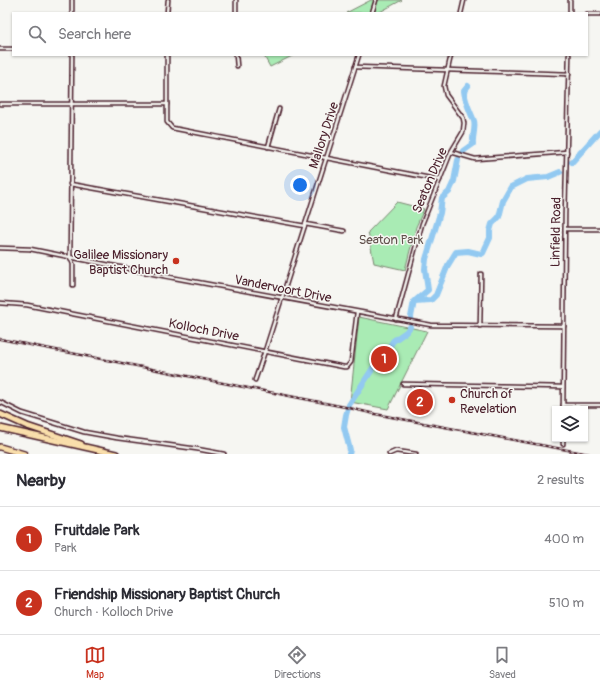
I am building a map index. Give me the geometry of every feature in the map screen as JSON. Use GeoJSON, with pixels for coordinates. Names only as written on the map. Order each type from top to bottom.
{"type":"FeatureCollection","features":[{"type":"Feature","properties":{"kind":"highway"},"geometry":{"type":"LineString","coordinates":[[0,414],[27,426],[71,440],[93,449]]}},
{"type":"Feature","properties":{"kind":"highway"},"geometry":{"type":"LineString","coordinates":[[0,428],[116,454]]}},
{"type":"Feature","properties":{"kind":"highway"},"geometry":{"type":"LineString","coordinates":[[0,446],[24,454]]}},
{"type":"Feature","properties":{"kind":"street"},"geometry":{"type":"LineString","coordinates":[[72,0],[72,12]]}},
{"type":"Feature","properties":{"kind":"street"},"geometry":{"type":"LineString","coordinates":[[168,0],[168,12]]}},
{"type":"Feature","properties":{"kind":"street"},"geometry":{"type":"LineString","coordinates":[[236,0],[236,12]]}},
{"type":"Feature","properties":{"kind":"street"},"geometry":{"type":"LineString","coordinates":[[372,12],[376,0]]}},
{"type":"Feature","properties":{"kind":"street"},"geometry":{"type":"LineString","coordinates":[[461,12],[464,0]]}},
{"type":"Feature","properties":{"kind":"street"},"geometry":{"type":"LineString","coordinates":[[570,0],[570,12]]}},
{"type":"Feature","properties":{"kind":"street"},"geometry":{"type":"LineString","coordinates":[[588,14],[600,14]]}},
{"type":"Feature","properties":{"kind":"street"},"geometry":{"type":"LineString","coordinates":[[0,49],[12,49]]}},
{"type":"Feature","properties":{"kind":"street"},"geometry":{"type":"LineString","coordinates":[[72,56],[70,257],[72,264],[73,286]]}},
{"type":"Feature","properties":{"kind":"street"},"geometry":{"type":"LineString","coordinates":[[167,56],[167,122],[169,126],[177,130],[440,180]]}},
{"type":"Feature","properties":{"kind":"street"},"geometry":{"type":"LineString","coordinates":[[236,56],[237,66]]}},
{"type":"Feature","properties":{"kind":"street","name":"Mallory Drive"},"geometry":{"type":"LineString","coordinates":[[254,380],[265,351],[359,56]]}},
{"type":"Feature","properties":{"kind":"street","name":"Seaton Drive"},"geometry":{"type":"LineString","coordinates":[[396,319],[418,234],[451,152],[463,132],[464,123],[460,114],[446,95],[444,86],[451,56]]}},
{"type":"Feature","properties":{"kind":"street","name":"Linfield Road"},"geometry":{"type":"LineString","coordinates":[[563,405],[565,229],[570,56]]}},
{"type":"Feature","properties":{"kind":"street"},"geometry":{"type":"LineString","coordinates":[[355,67],[569,74]]}},
{"type":"Feature","properties":{"kind":"street"},"geometry":{"type":"LineString","coordinates":[[0,104],[167,104]]}},
{"type":"Feature","properties":{"kind":"street"},"geometry":{"type":"LineString","coordinates":[[268,147],[279,110]]}},
{"type":"Feature","properties":{"kind":"street"},"geometry":{"type":"LineString","coordinates":[[451,152],[475,159],[567,152]]}},
{"type":"Feature","properties":{"kind":"street"},"geometry":{"type":"LineString","coordinates":[[70,184],[344,231]]}},
{"type":"Feature","properties":{"kind":"street"},"geometry":{"type":"LineString","coordinates":[[565,229],[600,229]]}},
{"type":"Feature","properties":{"kind":"street","name":"Vandervoort Drive"},"geometry":{"type":"LineString","coordinates":[[0,248],[30,249],[164,276],[439,326],[564,326]]}},
{"type":"Feature","properties":{"kind":"street"},"geometry":{"type":"LineString","coordinates":[[480,326],[481,274]]}},
{"type":"Feature","properties":{"kind":"street","name":"Kolloch Drive"},"geometry":{"type":"LineString","coordinates":[[0,303],[27,305],[347,367],[351,362],[357,312]]}},
{"type":"Feature","properties":{"kind":"street"},"geometry":{"type":"LineString","coordinates":[[403,384],[563,387]]}},
{"type":"Feature","properties":{"kind":"street"},"geometry":{"type":"LineString","coordinates":[[0,402],[22,413],[84,432],[224,454]]}},
{"type":"Feature","properties":{"kind":"street"},"geometry":{"type":"LineString","coordinates":[[563,405],[600,405]]}},
{"type":"Feature","properties":{"kind":"street"},"geometry":{"type":"LineString","coordinates":[[389,454],[396,451],[416,454]]}},
{"type":"Feature","properties":{"kind":"green space"},"geometry":{"type":"Polygon","coordinates":[[[371,0],[374,0],[371,12],[348,12],[371,0]]]}},
{"type":"Feature","properties":{"kind":"green space"},"geometry":{"type":"Polygon","coordinates":[[[378,0],[402,0],[380,12],[374,12],[378,0]]]}},
{"type":"Feature","properties":{"kind":"green space"},"geometry":{"type":"Polygon","coordinates":[[[264,56],[292,56],[270,67],[264,56]]]}},
{"type":"Feature","properties":{"kind":"green space","name":"Seaton Park"},"geometry":{"type":"Polygon","coordinates":[[[397,202],[424,209],[416,227],[405,270],[374,263],[368,232],[397,202]]]}},
{"type":"Feature","properties":{"kind":"green space"},"geometry":{"type":"Polygon","coordinates":[[[359,317],[427,331],[388,409],[350,402],[359,317]]]}},
{"type":"Feature","properties":{"kind":"waterway"},"geometry":{"type":"LineString","coordinates":[[463,151],[473,144],[475,126],[464,91],[468,86]]}},
{"type":"Feature","properties":{"kind":"waterway"},"geometry":{"type":"LineString","coordinates":[[572,162],[600,131]]}},
{"type":"Feature","properties":{"kind":"waterway"},"geometry":{"type":"LineString","coordinates":[[415,301],[428,290],[425,269],[426,259],[440,213],[442,198],[449,192],[454,181],[458,160]]}},
{"type":"Feature","properties":{"kind":"waterway"},"geometry":{"type":"LineString","coordinates":[[411,317],[414,301],[431,300],[436,295],[448,265],[456,252],[468,251],[481,254],[483,253],[490,238],[492,224],[499,217],[503,201],[511,187],[527,179],[548,177],[560,172]]}},
{"type":"Feature","properties":{"kind":"waterway"},"geometry":{"type":"LineString","coordinates":[[349,454],[350,450],[344,427],[349,405],[375,365],[385,354],[393,341],[406,332],[410,327]]}},
{"type":"Feature","properties":{"kind":"railway"},"geometry":{"type":"LineString","coordinates":[[0,339],[375,414],[589,454]]}},
{"type":"Feature","properties":{"kind":"place","name":"Galilee Missionary Baptist Church"},"geometry":{"type":"Point","coordinates":[176,261]}},
{"type":"Feature","properties":{"kind":"place","name":"Fruitdale Park"},"geometry":{"type":"Point","coordinates":[384,359]}},
{"type":"Feature","properties":{"kind":"place","name":"Church of Revelation"},"geometry":{"type":"Point","coordinates":[452,400]}},
{"type":"Feature","properties":{"kind":"place","name":"Friendship Missionary Baptist Church"},"geometry":{"type":"Point","coordinates":[420,402]}}]}
